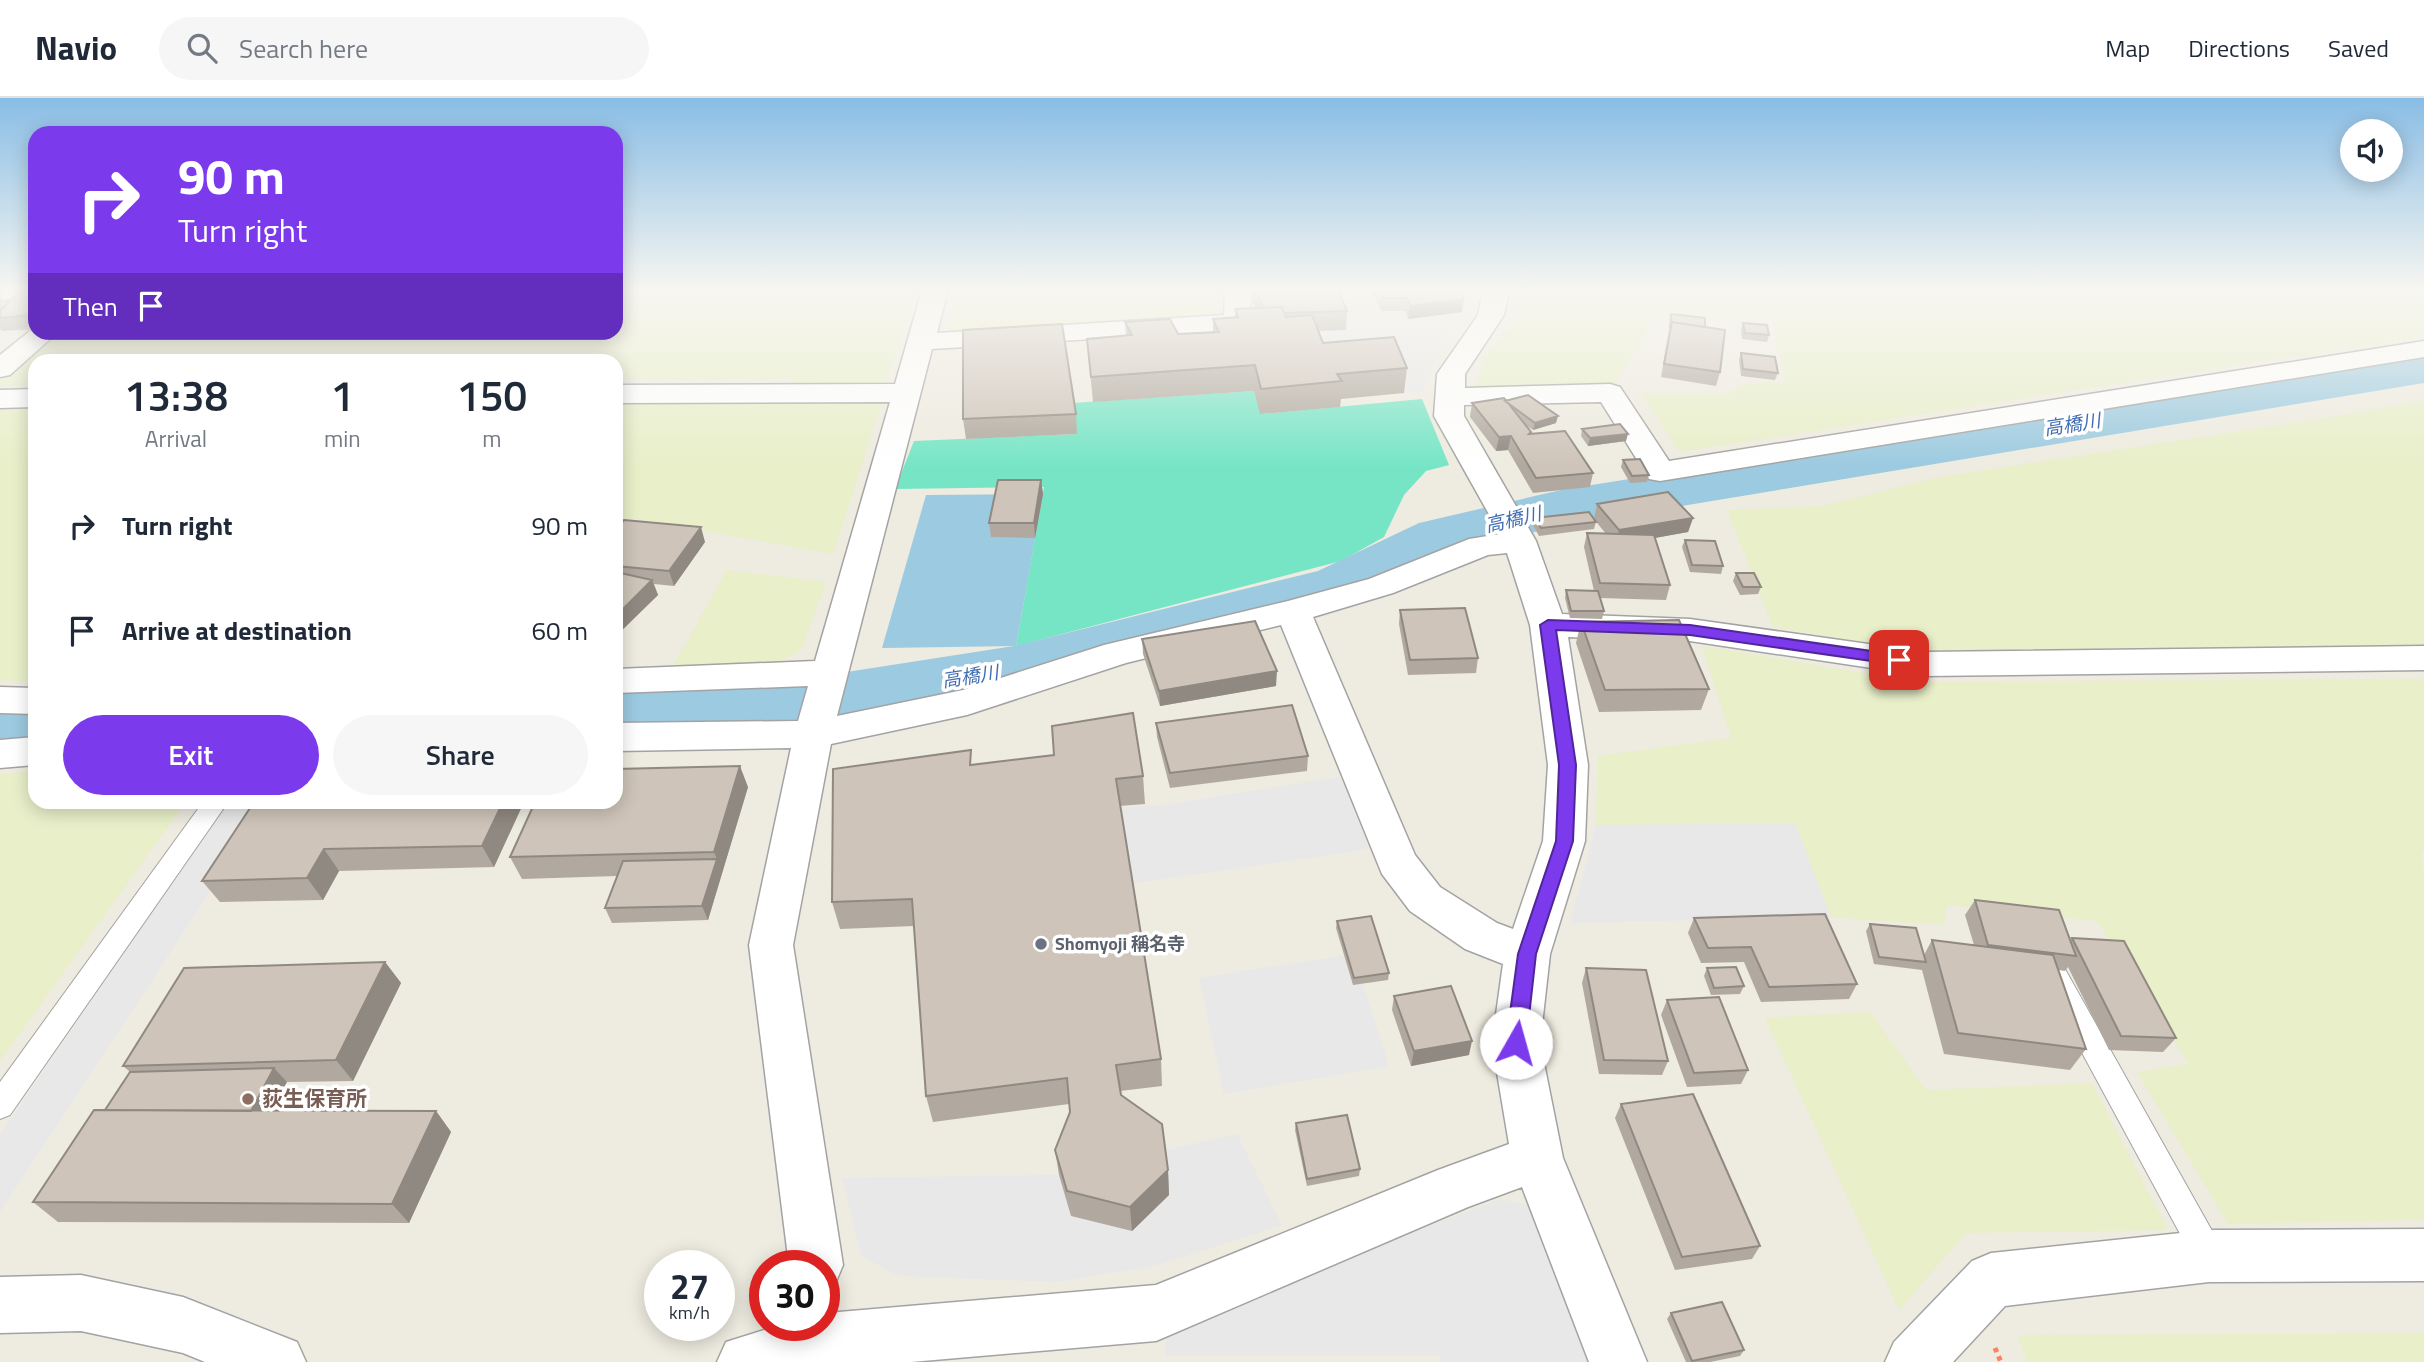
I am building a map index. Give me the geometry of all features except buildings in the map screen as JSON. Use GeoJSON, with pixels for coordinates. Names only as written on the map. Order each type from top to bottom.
{"type":"FeatureCollection","features":[{"type":"Feature","properties":{"kind":"street"},"geometry":{"type":"LineString","coordinates":[[0,369],[24,349]]}},
{"type":"Feature","properties":{"kind":"street"},"geometry":{"type":"LineString","coordinates":[[814,1250],[771,945],[813,734],[918,349]]}},
{"type":"Feature","properties":{"kind":"street"},"geometry":{"type":"LineString","coordinates":[[1468,349],[1451,374],[1449,416],[1520,541],[1548,625],[1568,765],[1564,841],[1527,954],[1516,1043],[1537,1158],[1618,1362]]}},
{"type":"Feature","properties":{"kind":"street"},"geometry":{"type":"LineString","coordinates":[[1448,397],[1610,393],[1660,472],[2370,360],[2424,349]]}},
{"type":"Feature","properties":{"kind":"street"},"geometry":{"type":"LineString","coordinates":[[623,394],[905,393]]}},
{"type":"Feature","properties":{"kind":"street"},"geometry":{"type":"LineString","coordinates":[[0,399],[28,398]]}},
{"type":"Feature","properties":{"kind":"street"},"geometry":{"type":"LineString","coordinates":[[623,737],[813,734],[967,702],[1117,653],[1293,611],[1381,586],[1481,546],[1520,541]]}},
{"type":"Feature","properties":{"kind":"street"},"geometry":{"type":"LineString","coordinates":[[1293,611],[1397,863],[1425,899],[1481,936],[1527,954]]}},
{"type":"Feature","properties":{"kind":"street"},"geometry":{"type":"LineString","coordinates":[[1548,625],[1690,630],[1925,664],[2424,659]]}},
{"type":"Feature","properties":{"kind":"street"},"geometry":{"type":"LineString","coordinates":[[623,681],[829,673]]}},
{"type":"Feature","properties":{"kind":"street"},"geometry":{"type":"LineString","coordinates":[[0,700],[28,701]]}},
{"type":"Feature","properties":{"kind":"street"},"geometry":{"type":"LineString","coordinates":[[0,754],[28,752]]}},
{"type":"Feature","properties":{"kind":"street"},"geometry":{"type":"LineString","coordinates":[[840,1330],[1156,1312],[1456,1187],[1537,1158]]}},
{"type":"Feature","properties":{"kind":"street"},"geometry":{"type":"LineString","coordinates":[[1914,1362],[1991,1280],[2209,1256],[2424,1255]]}},
{"type":"Feature","properties":{"kind":"street"},"geometry":{"type":"LineString","coordinates":[[0,1304],[80,1303],[183,1325],[277,1362]]}},
{"type":"Feature","properties":{"kind":"street"},"geometry":{"type":"LineString","coordinates":[[764,1360],[804,1341]]}},
{"type":"Feature","properties":{"kind":"lane"},"geometry":{"type":"LineString","coordinates":[[0,1106],[211,809]]}},
{"type":"Feature","properties":{"kind":"lane"},"geometry":{"type":"LineString","coordinates":[[2053,972],[2209,1256]]}},
{"type":"Feature","properties":{"kind":"green space"},"geometry":{"type":"Polygon","coordinates":[[[37,349],[897,349],[886,384],[796,385],[787,379],[623,380],[623,354],[31,354],[37,349]]]}},
{"type":"Feature","properties":{"kind":"green space"},"geometry":{"type":"Polygon","coordinates":[[[1491,349],[1635,349],[1614,386],[1475,390],[1484,358],[1491,349]]]}},
{"type":"Feature","properties":{"kind":"green space"},"geometry":{"type":"Polygon","coordinates":[[[1778,349],[2341,349],[1680,452],[1641,393],[1727,394],[1745,383],[1786,381],[1778,349]]]}},
{"type":"Feature","properties":{"kind":"green space"},"geometry":{"type":"Polygon","coordinates":[[[28,356],[28,386],[0,386],[0,379],[28,356]]]}},
{"type":"Feature","properties":{"kind":"green space"},"geometry":{"type":"Polygon","coordinates":[[[1254,391],[1261,414],[1422,399],[1449,465],[1426,471],[1404,495],[1384,537],[1341,561],[1016,646],[1044,487],[895,489],[914,441],[1077,434],[1072,403],[1254,391]]]}},
{"type":"Feature","properties":{"kind":"green space"},"geometry":{"type":"Polygon","coordinates":[[[883,399],[833,554],[630,518],[623,526],[623,402],[883,399]]]}},
{"type":"Feature","properties":{"kind":"green space"},"geometry":{"type":"Polygon","coordinates":[[[2424,400],[2424,645],[1915,651],[1773,627],[1727,510],[1824,506],[1935,478],[2424,400]]]}},
{"type":"Feature","properties":{"kind":"green space"},"geometry":{"type":"Polygon","coordinates":[[[0,408],[28,408],[28,682],[0,680],[0,408]]]}},
{"type":"Feature","properties":{"kind":"green space"},"geometry":{"type":"Polygon","coordinates":[[[727,570],[826,582],[802,649],[781,662],[673,666],[727,570]]]}},
{"type":"Feature","properties":{"kind":"green space"},"geometry":{"type":"Polygon","coordinates":[[[1702,646],[1917,682],[2424,679],[2424,850],[2421,853],[2424,884],[2424,1220],[2228,1224],[2137,1072],[2189,1064],[2097,921],[1946,905],[1944,925],[1831,917],[1795,824],[1596,825],[1598,756],[1731,738],[1702,646]]]}},
{"type":"Feature","properties":{"kind":"green space"},"geometry":{"type":"Polygon","coordinates":[[[28,772],[28,809],[181,809],[0,1061],[0,774],[28,772]]]}},
{"type":"Feature","properties":{"kind":"green space"},"geometry":{"type":"Polygon","coordinates":[[[1870,1012],[1926,1090],[2092,1083],[2168,1230],[1966,1233],[1899,1310],[1765,1018],[1870,1012]]]}},
{"type":"Feature","properties":{"kind":"green space"},"geometry":{"type":"Polygon","coordinates":[[[2424,1333],[2424,1362],[2028,1362],[2017,1335],[2424,1333]]]}},
{"type":"Feature","properties":{"kind":"shaded area"},"geometry":{"type":"Polygon","coordinates":[[[1343,349],[1441,349],[1424,390],[1404,393],[1391,362],[1343,349]]]}},
{"type":"Feature","properties":{"kind":"shaded area"},"geometry":{"type":"Polygon","coordinates":[[[1340,777],[1369,849],[1130,884],[1118,807],[1156,806],[1340,777]]]}},
{"type":"Feature","properties":{"kind":"shaded area"},"geometry":{"type":"Polygon","coordinates":[[[222,809],[264,809],[0,1212],[0,1135],[222,809]]]}},
{"type":"Feature","properties":{"kind":"shaded area"},"geometry":{"type":"Polygon","coordinates":[[[1795,823],[1831,917],[1570,923],[1596,825],[1795,823]]]}},
{"type":"Feature","properties":{"kind":"shaded area"},"geometry":{"type":"Polygon","coordinates":[[[1353,954],[1389,1066],[1224,1094],[1199,978],[1353,954]]]}},
{"type":"Feature","properties":{"kind":"shaded area"},"geometry":{"type":"Polygon","coordinates":[[[1237,1134],[1282,1225],[1155,1266],[1057,1282],[899,1276],[861,1256],[842,1178],[1059,1175],[1237,1134]]]}},
{"type":"Feature","properties":{"kind":"shaded area"},"geometry":{"type":"Polygon","coordinates":[[[1500,1199],[1539,1208],[1588,1362],[1442,1362],[1440,1356],[1166,1356],[1166,1326],[1500,1199]]]}},
{"type":"Feature","properties":{"kind":"water"},"geometry":{"type":"Polygon","coordinates":[[[1043,494],[1016,646],[882,648],[926,495],[1043,494]]]}},
{"type":"Feature","properties":{"kind":"waterway","name":"高橋川"},"geometry":{"type":"LineString","coordinates":[[623,713],[763,709],[1014,669],[1340,585],[1441,536],[1561,508],[2424,367]]}},
{"type":"Feature","properties":{"kind":"waterway","name":"高橋川"},"geometry":{"type":"LineString","coordinates":[[0,728],[28,727]]}},
{"type":"Feature","properties":{"kind":"place","name":"Shomyoji 稱名寺"},"geometry":{"type":"Point","coordinates":[1041,944]}},
{"type":"Feature","properties":{"kind":"place","name":"荻生保育所"},"geometry":{"type":"Point","coordinates":[248,1099]}},
{"type":"Feature","properties":{"kind":"route"},"geometry":{"type":"LineString","coordinates":[[1516,1043],[1527,954],[1564,841],[1568,765],[1548,625],[1690,630],[1899,660]]}}]}
